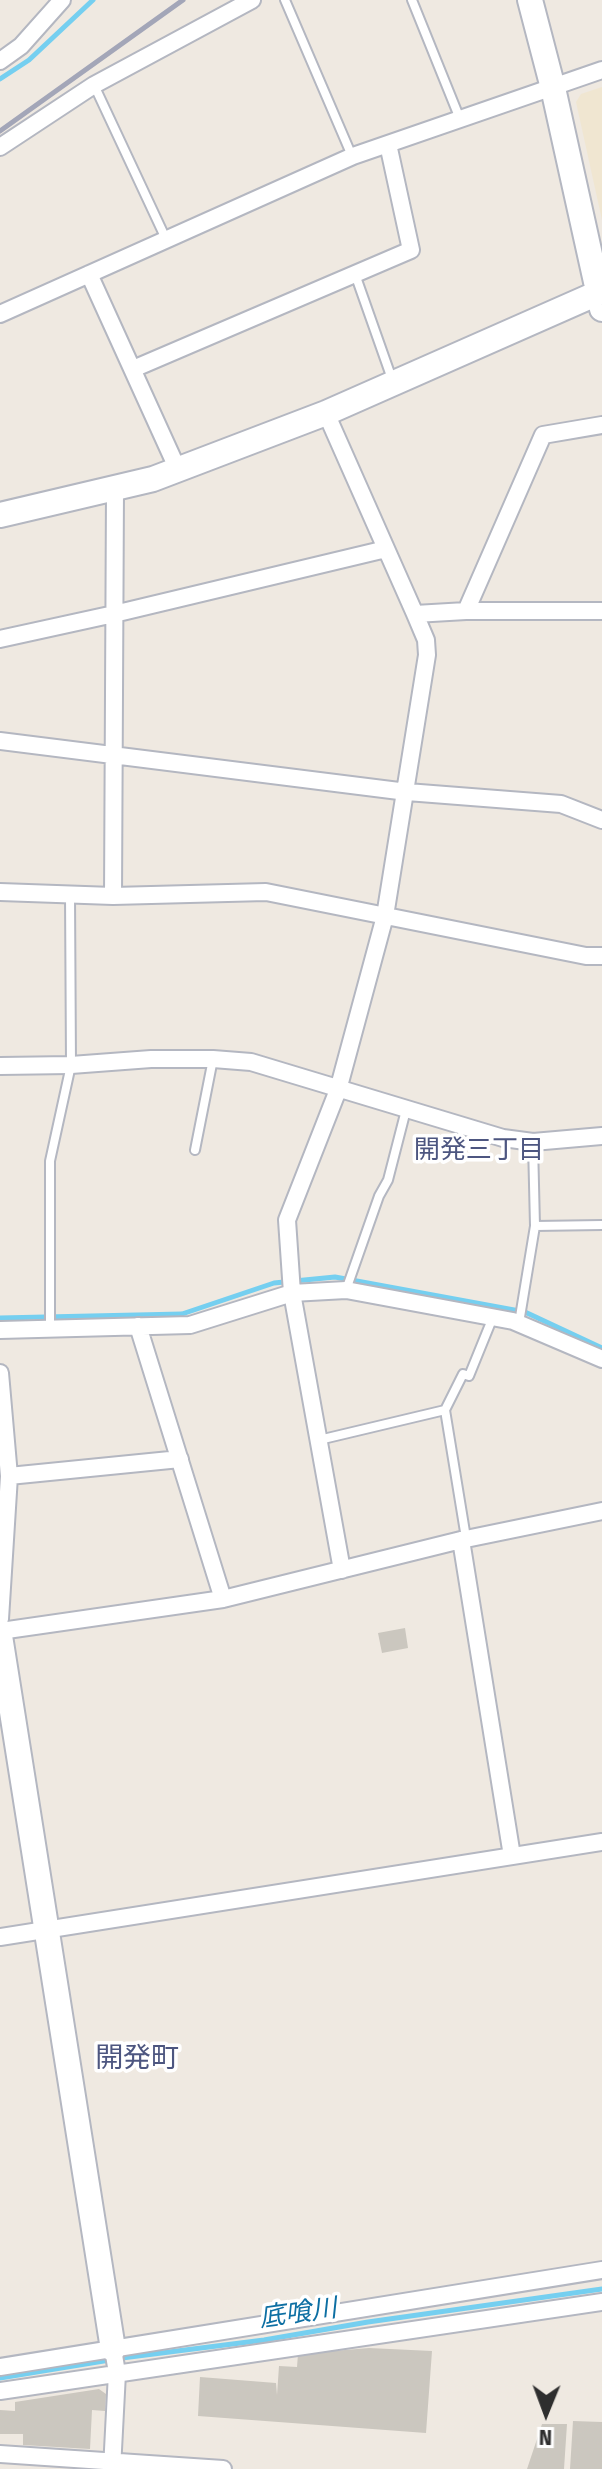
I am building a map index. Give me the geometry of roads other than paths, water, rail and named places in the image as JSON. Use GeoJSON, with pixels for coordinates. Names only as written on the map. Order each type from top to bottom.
{"type":"FeatureCollection","features":[{"type":"Feature","properties":{"kind":"street"},"geometry":{"type":"LineString","coordinates":[[0,61],[21,46],[62,0]]}},
{"type":"Feature","properties":{"kind":"street"},"geometry":{"type":"LineString","coordinates":[[1,149],[94,85],[252,0]]}},
{"type":"Feature","properties":{"kind":"street"},"geometry":{"type":"LineString","coordinates":[[0,515],[115,490],[178,470],[326,413],[601,298],[530,0]]}},
{"type":"Feature","properties":{"kind":"street"},"geometry":{"type":"LineString","coordinates":[[0,314],[353,156],[602,70]]}},
{"type":"Feature","properties":{"kind":"street"},"geometry":{"type":"LineString","coordinates":[[133,369],[411,250],[388,144]]}},
{"type":"Feature","properties":{"kind":"street"},"geometry":{"type":"LineString","coordinates":[[89,274],[178,470]]}},
{"type":"Feature","properties":{"kind":"street"},"geometry":{"type":"LineString","coordinates":[[326,413],[426,640],[427,655],[385,916],[338,1090],[287,1220],[292,1293],[342,1570]]}},
{"type":"Feature","properties":{"kind":"street"},"geometry":{"type":"LineString","coordinates":[[466,611],[543,435],[602,425]]}},
{"type":"Feature","properties":{"kind":"street"},"geometry":{"type":"LineString","coordinates":[[113,896],[115,490]]}},
{"type":"Feature","properties":{"kind":"street"},"geometry":{"type":"LineString","coordinates":[[0,639],[386,549]]}},
{"type":"Feature","properties":{"kind":"street"},"geometry":{"type":"LineString","coordinates":[[415,614],[602,611]]}},
{"type":"Feature","properties":{"kind":"street"},"geometry":{"type":"LineString","coordinates":[[0,741],[407,792],[561,804],[602,820]]}},
{"type":"Feature","properties":{"kind":"street"},"geometry":{"type":"LineString","coordinates":[[0,892],[113,896],[266,892],[586,956],[602,956]]}},
{"type":"Feature","properties":{"kind":"street"},"geometry":{"type":"LineString","coordinates":[[0,1066],[151,1059],[251,1062],[503,1138],[533,1142],[602,1136]]}},
{"type":"Feature","properties":{"kind":"street"},"geometry":{"type":"LineString","coordinates":[[0,1330],[190,1325],[292,1293],[346,1290],[519,1324],[602,1359]]}},
{"type":"Feature","properties":{"kind":"street"},"geometry":{"type":"LineString","coordinates":[[138,1326],[223,1599]]}},
{"type":"Feature","properties":{"kind":"street"},"geometry":{"type":"LineString","coordinates":[[0,1373],[9,1476],[0,1619]]}},
{"type":"Feature","properties":{"kind":"street"},"geometry":{"type":"LineString","coordinates":[[9,1476],[180,1459]]}},
{"type":"Feature","properties":{"kind":"street"},"geometry":{"type":"LineString","coordinates":[[112,2465],[115,2361],[0,1634],[223,1599],[464,1540],[602,1511]]}},
{"type":"Feature","properties":{"kind":"street"},"geometry":{"type":"LineString","coordinates":[[464,1540],[512,1856]]}},
{"type":"Feature","properties":{"kind":"street"},"geometry":{"type":"LineString","coordinates":[[0,1937],[602,1842]]}},
{"type":"Feature","properties":{"kind":"street"},"geometry":{"type":"LineString","coordinates":[[0,2391],[115,2361],[602,2270]]}},
{"type":"Feature","properties":{"kind":"street"},"geometry":{"type":"LineString","coordinates":[[0,2367],[115,2361],[602,2302]]}},
{"type":"Feature","properties":{"kind":"street"},"geometry":{"type":"LineString","coordinates":[[0,2454],[112,2465],[223,2469]]}},
{"type":"Feature","properties":{"kind":"lane"},"geometry":{"type":"LineString","coordinates":[[285,0],[353,156]]}},
{"type":"Feature","properties":{"kind":"lane"},"geometry":{"type":"LineString","coordinates":[[412,0],[460,120]]}},
{"type":"Feature","properties":{"kind":"lane"},"geometry":{"type":"LineString","coordinates":[[94,85],[166,239]]}},
{"type":"Feature","properties":{"kind":"lane"},"geometry":{"type":"LineString","coordinates":[[355,274],[394,384]]}},
{"type":"Feature","properties":{"kind":"lane"},"geometry":{"type":"LineString","coordinates":[[50,1328],[50,1161],[71,1065],[70,895]]}},
{"type":"Feature","properties":{"kind":"lane"},"geometry":{"type":"LineString","coordinates":[[195,1150],[213,1059]]}},
{"type":"Feature","properties":{"kind":"lane"},"geometry":{"type":"LineString","coordinates":[[346,1290],[379,1196],[388,1180],[406,1110]]}},
{"type":"Feature","properties":{"kind":"lane"},"geometry":{"type":"LineString","coordinates":[[519,1324],[535,1226],[533,1142]]}},
{"type":"Feature","properties":{"kind":"lane"},"geometry":{"type":"LineString","coordinates":[[535,1226],[602,1225]]}},
{"type":"Feature","properties":{"kind":"lane"},"geometry":{"type":"LineString","coordinates":[[464,1540],[445,1410],[463,1374],[469,1376],[493,1317]]}},
{"type":"Feature","properties":{"kind":"lane"},"geometry":{"type":"LineString","coordinates":[[319,1440],[445,1410]]}},
{"type":"Feature","properties":{"kind":"waterway"},"geometry":{"type":"LineString","coordinates":[[0,79],[29,60],[93,0]]}},
{"type":"Feature","properties":{"kind":"waterway"},"geometry":{"type":"LineString","coordinates":[[0,1318],[182,1314],[274,1283],[335,1277],[525,1312],[602,1348]]}},
{"type":"Feature","properties":{"kind":"waterway","name":"底喰川"},"geometry":{"type":"LineString","coordinates":[[0,2378],[602,2289]]}},
{"type":"Feature","properties":{"kind":"railway"},"geometry":{"type":"LineString","coordinates":[[0,131],[183,0]]}},
{"type":"Feature","properties":{"kind":"district","name":"開発三丁目"},"geometry":{"type":"Point","coordinates":[479,1151]}},
{"type":"Feature","properties":{"kind":"district","name":"開発町"},"geometry":{"type":"Point","coordinates":[137,2059]}}]}
